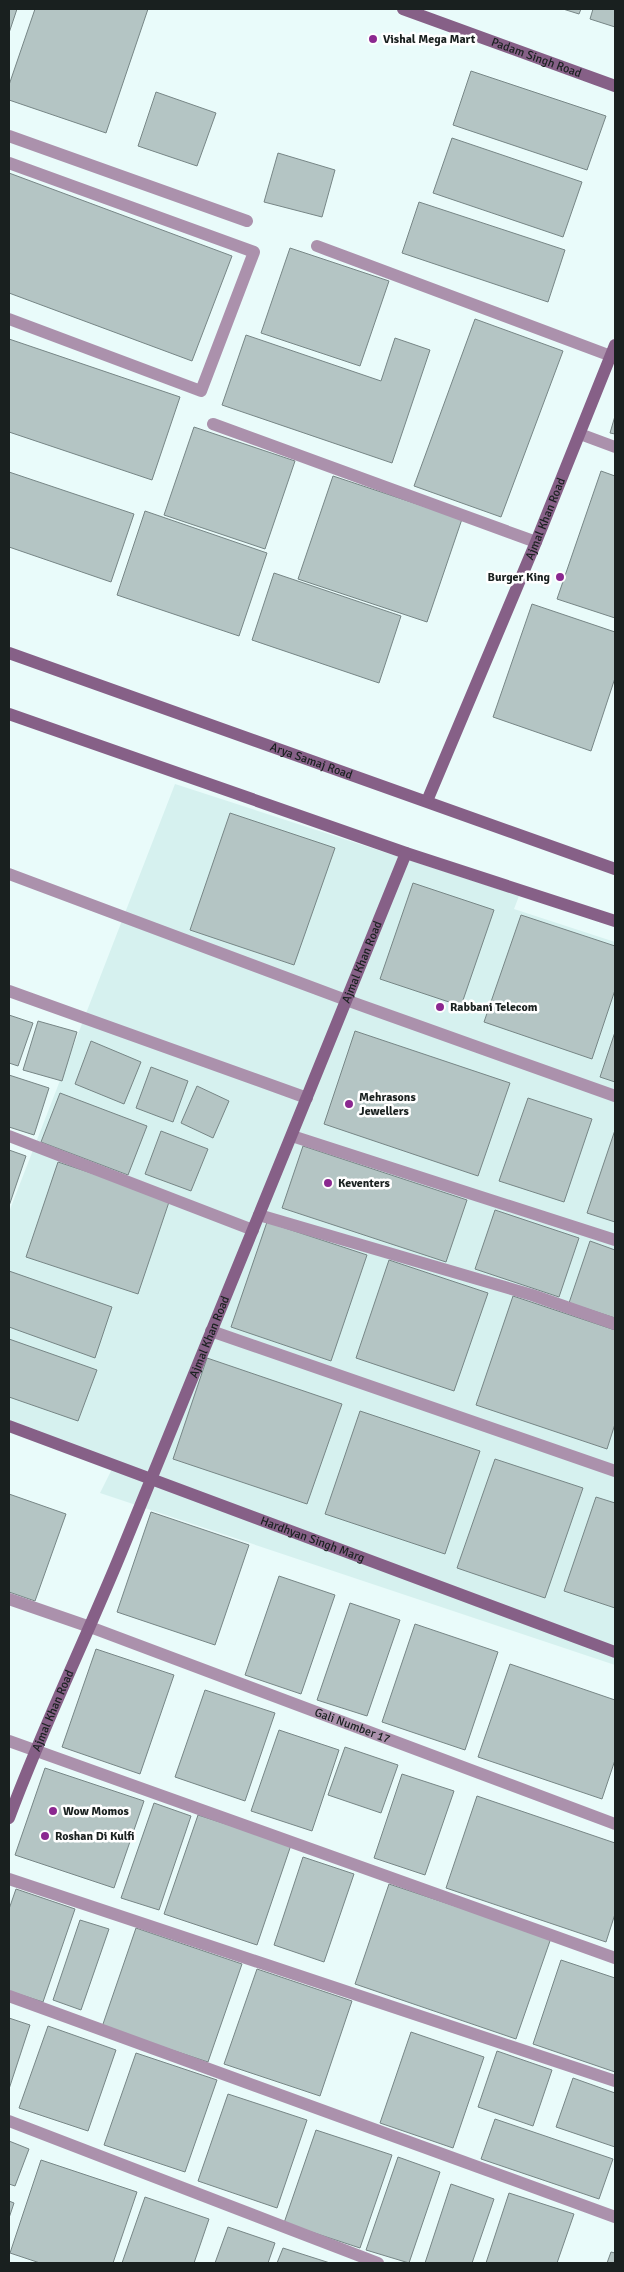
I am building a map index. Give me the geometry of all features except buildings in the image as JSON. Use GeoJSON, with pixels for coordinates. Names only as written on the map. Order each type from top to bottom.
{"type":"FeatureCollection","features":[{"type":"Feature","properties":{"kind":"street","name":"Padam Singh Road"},"geometry":{"type":"LineString","coordinates":[[403,9],[615,86]]}},
{"type":"Feature","properties":{"kind":"street"},"geometry":{"type":"LineString","coordinates":[[9,136],[247,222]]}},
{"type":"Feature","properties":{"kind":"street"},"geometry":{"type":"LineString","coordinates":[[9,163],[254,252],[201,391],[9,319]]}},
{"type":"Feature","properties":{"kind":"street"},"geometry":{"type":"LineString","coordinates":[[317,246],[613,351]]}},
{"type":"Feature","properties":{"kind":"street","name":"Ajmal Khan Road"},"geometry":{"type":"LineString","coordinates":[[427,801],[536,542],[613,351]]}},
{"type":"Feature","properties":{"kind":"street"},"geometry":{"type":"LineString","coordinates":[[213,424],[536,542]]}},
{"type":"Feature","properties":{"kind":"street"},"geometry":{"type":"LineString","coordinates":[[580,434],[615,446]]}},
{"type":"Feature","properties":{"kind":"street","name":"Arya Samaj Road"},"geometry":{"type":"LineString","coordinates":[[9,653],[615,869]]}},
{"type":"Feature","properties":{"kind":"street"},"geometry":{"type":"LineString","coordinates":[[9,714],[406,853],[615,921]]}},
{"type":"Feature","properties":{"kind":"street","name":"Ajmal Khan Road"},"geometry":{"type":"LineString","coordinates":[[9,1818],[34,1750],[90,1627],[151,1480],[406,853]]}},
{"type":"Feature","properties":{"kind":"street"},"geometry":{"type":"LineString","coordinates":[[9,874],[346,1000],[615,1096]]}},
{"type":"Feature","properties":{"kind":"street"},"geometry":{"type":"LineString","coordinates":[[9,991],[307,1098]]}},
{"type":"Feature","properties":{"kind":"street"},"geometry":{"type":"LineString","coordinates":[[9,1136],[253,1230]]}},
{"type":"Feature","properties":{"kind":"street"},"geometry":{"type":"LineString","coordinates":[[292,1136],[615,1240]]}},
{"type":"Feature","properties":{"kind":"street"},"geometry":{"type":"LineString","coordinates":[[259,1215],[532,1296],[615,1324]]}},
{"type":"Feature","properties":{"kind":"street"},"geometry":{"type":"LineString","coordinates":[[212,1331],[615,1471]]}},
{"type":"Feature","properties":{"kind":"street","name":"Hardhyan Singh Marg"},"geometry":{"type":"LineString","coordinates":[[9,1426],[615,1652]]}},
{"type":"Feature","properties":{"kind":"street","name":"Gali Number 17"},"geometry":{"type":"LineString","coordinates":[[9,1599],[90,1627],[615,1824]]}},
{"type":"Feature","properties":{"kind":"street"},"geometry":{"type":"LineString","coordinates":[[9,1741],[615,1958]]}},
{"type":"Feature","properties":{"kind":"street"},"geometry":{"type":"LineString","coordinates":[[9,1879],[615,2081]]}},
{"type":"Feature","properties":{"kind":"street"},"geometry":{"type":"LineString","coordinates":[[9,1996],[615,2216]]}},
{"type":"Feature","properties":{"kind":"street"},"geometry":{"type":"LineString","coordinates":[[9,2121],[378,2263]]}},
{"type":"Feature","properties":{"kind":"shaded area"},"geometry":{"type":"Polygon","coordinates":[[[175,784],[519,896],[514,909],[615,942],[615,1665],[100,1493],[112,1469],[9,1432],[9,1212],[175,784]]]}},
{"type":"Feature","properties":{"kind":"place","name":"Vishal Mega Mart"},"geometry":{"type":"Point","coordinates":[373,39]}},
{"type":"Feature","properties":{"kind":"place","name":"Burger King"},"geometry":{"type":"Point","coordinates":[560,577]}},
{"type":"Feature","properties":{"kind":"place","name":"Rabbani Telecom"},"geometry":{"type":"Point","coordinates":[440,1007]}},
{"type":"Feature","properties":{"kind":"place","name":"Mehrasons Jewellers"},"geometry":{"type":"Point","coordinates":[349,1104]}},
{"type":"Feature","properties":{"kind":"place","name":"Keventers"},"geometry":{"type":"Point","coordinates":[328,1183]}},
{"type":"Feature","properties":{"kind":"place","name":"Wow Momos"},"geometry":{"type":"Point","coordinates":[53,1811]}},
{"type":"Feature","properties":{"kind":"place","name":"Roshan Di Kulfi"},"geometry":{"type":"Point","coordinates":[45,1836]}}]}
